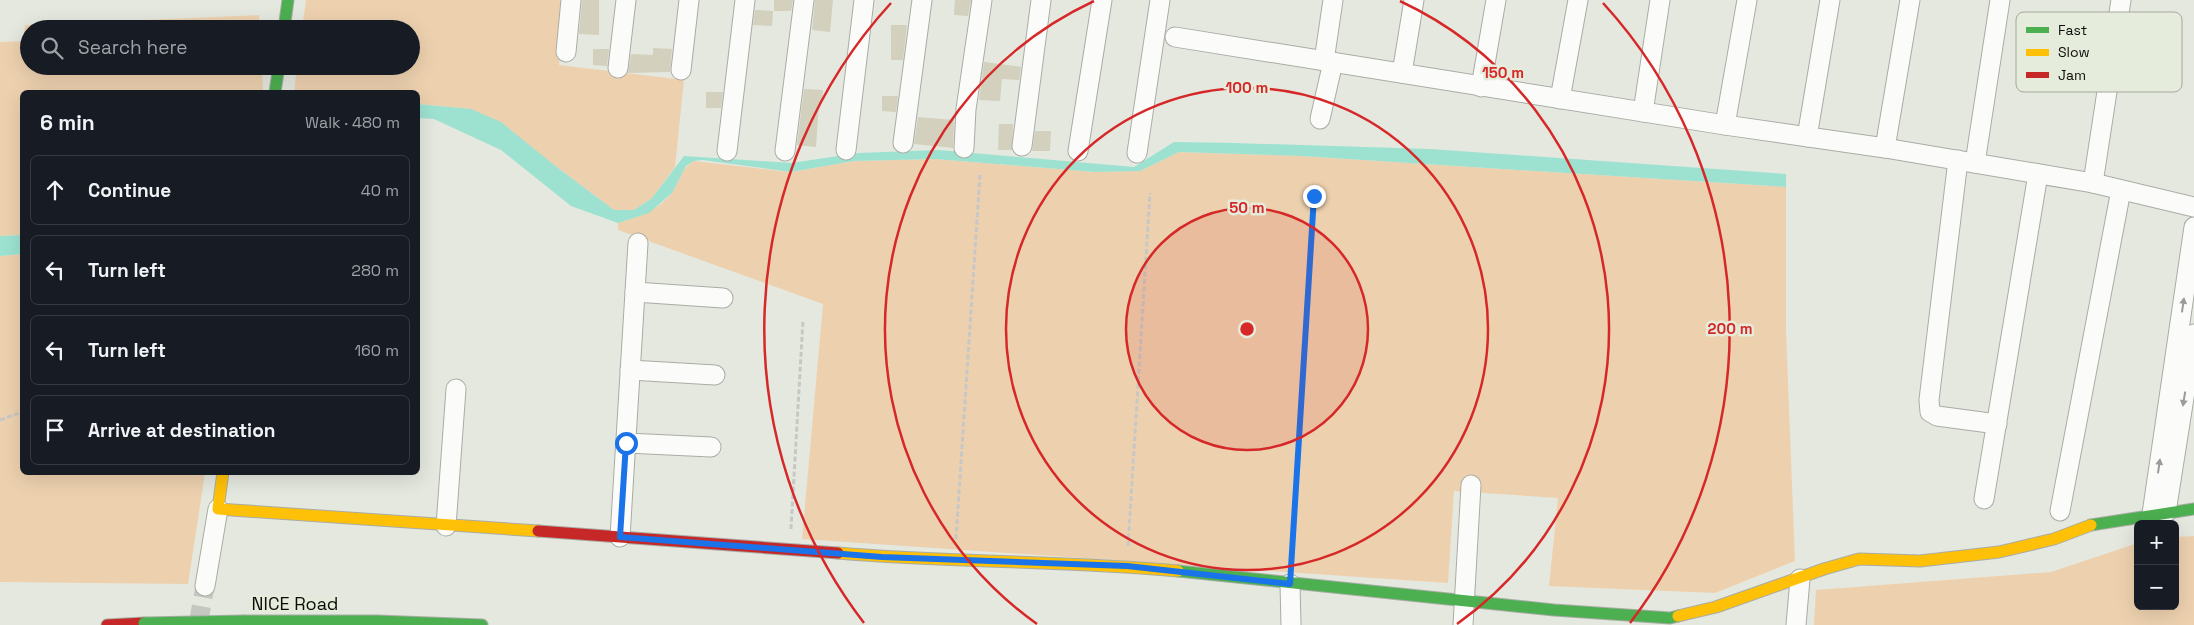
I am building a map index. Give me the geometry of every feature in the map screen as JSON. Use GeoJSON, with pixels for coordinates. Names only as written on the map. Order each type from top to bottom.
{"type":"FeatureCollection","features":[{"type":"Feature","properties":{"kind":"main road"},"geometry":{"type":"LineString","coordinates":[[285,20],[288,0]]}},
{"type":"Feature","properties":{"kind":"main road"},"geometry":{"type":"LineString","coordinates":[[275,90],[277,75]]}},
{"type":"Feature","properties":{"kind":"main road"},"geometry":{"type":"LineString","coordinates":[[223,475],[218,508],[882,557],[1127,566],[1464,602],[1670,618],[1716,607],[1824,569],[1859,559],[1920,561],[1999,552],[2054,539],[2095,524],[2194,509]]}},
{"type":"Feature","properties":{"kind":"main road","name":"NICE Road"},"geometry":{"type":"LineString","coordinates":[[107,625],[243,621],[377,621],[482,625]]}},
{"type":"Feature","properties":{"kind":"street"},"geometry":{"type":"LineString","coordinates":[[566,52],[571,0]]}},
{"type":"Feature","properties":{"kind":"street"},"geometry":{"type":"LineString","coordinates":[[618,68],[626,0]]}},
{"type":"Feature","properties":{"kind":"street"},"geometry":{"type":"LineString","coordinates":[[681,70],[689,0]]}},
{"type":"Feature","properties":{"kind":"street"},"geometry":{"type":"LineString","coordinates":[[727,151],[745,0]]}},
{"type":"Feature","properties":{"kind":"street"},"geometry":{"type":"LineString","coordinates":[[785,151],[804,0]]}},
{"type":"Feature","properties":{"kind":"street"},"geometry":{"type":"LineString","coordinates":[[846,150],[864,0]]}},
{"type":"Feature","properties":{"kind":"street"},"geometry":{"type":"LineString","coordinates":[[904,143],[922,0]]}},
{"type":"Feature","properties":{"kind":"street"},"geometry":{"type":"LineString","coordinates":[[964,148],[966,109],[982,0]]}},
{"type":"Feature","properties":{"kind":"street"},"geometry":{"type":"LineString","coordinates":[[1022,146],[1041,0]]}},
{"type":"Feature","properties":{"kind":"street"},"geometry":{"type":"LineString","coordinates":[[1078,151],[1102,0]]}},
{"type":"Feature","properties":{"kind":"street"},"geometry":{"type":"LineString","coordinates":[[1137,153],[1160,0]]}},
{"type":"Feature","properties":{"kind":"street"},"geometry":{"type":"LineString","coordinates":[[1320,119],[1329,62],[1333,0]]}},
{"type":"Feature","properties":{"kind":"street"},"geometry":{"type":"LineString","coordinates":[[1402,74],[1414,0]]}},
{"type":"Feature","properties":{"kind":"street"},"geometry":{"type":"LineString","coordinates":[[1481,87],[1496,0]]}},
{"type":"Feature","properties":{"kind":"street"},"geometry":{"type":"LineString","coordinates":[[1560,99],[1578,0]]}},
{"type":"Feature","properties":{"kind":"street"},"geometry":{"type":"LineString","coordinates":[[1642,112],[1660,0]]}},
{"type":"Feature","properties":{"kind":"street"},"geometry":{"type":"LineString","coordinates":[[1725,126],[1747,0]]}},
{"type":"Feature","properties":{"kind":"street"},"geometry":{"type":"LineString","coordinates":[[1807,137],[1830,0]]}},
{"type":"Feature","properties":{"kind":"street"},"geometry":{"type":"LineString","coordinates":[[1885,148],[1910,0]]}},
{"type":"Feature","properties":{"kind":"street"},"geometry":{"type":"LineString","coordinates":[[1998,424],[1937,416],[1930,412],[1929,400],[1966,162],[2000,0]]}},
{"type":"Feature","properties":{"kind":"street"},"geometry":{"type":"LineString","coordinates":[[1175,37],[1725,126],[1885,148],[2093,183],[2194,207]]}},
{"type":"Feature","properties":{"kind":"street"},"geometry":{"type":"LineString","coordinates":[[2093,183],[2107,92]]}},
{"type":"Feature","properties":{"kind":"street"},"geometry":{"type":"LineString","coordinates":[[1984,499],[1998,424],[2038,174]]}},
{"type":"Feature","properties":{"kind":"street"},"geometry":{"type":"LineString","coordinates":[[2060,511],[2121,190]]}},
{"type":"Feature","properties":{"kind":"street"},"geometry":{"type":"LineString","coordinates":[[2159,513],[2194,227]]}},
{"type":"Feature","properties":{"kind":"street"},"geometry":{"type":"LineString","coordinates":[[620,537],[638,244]]}},
{"type":"Feature","properties":{"kind":"street"},"geometry":{"type":"LineString","coordinates":[[635,292],[723,298]]}},
{"type":"Feature","properties":{"kind":"street"},"geometry":{"type":"LineString","coordinates":[[2159,513],[2194,334]]}},
{"type":"Feature","properties":{"kind":"street"},"geometry":{"type":"LineString","coordinates":[[630,370],[715,374]]}},
{"type":"Feature","properties":{"kind":"street"},"geometry":{"type":"LineString","coordinates":[[446,526],[456,389]]}},
{"type":"Feature","properties":{"kind":"street"},"geometry":{"type":"LineString","coordinates":[[626,443],[711,447]]}},
{"type":"Feature","properties":{"kind":"street"},"geometry":{"type":"LineString","coordinates":[[1462,625],[1471,484]]}},
{"type":"Feature","properties":{"kind":"street"},"geometry":{"type":"LineString","coordinates":[[205,586],[218,508]]}},
{"type":"Feature","properties":{"kind":"street"},"geometry":{"type":"LineString","coordinates":[[1796,625],[1800,579]]}},
{"type":"Feature","properties":{"kind":"street"},"geometry":{"type":"LineString","coordinates":[[1290,584],[1291,625]]}},
{"type":"Feature","properties":{"kind":"path"},"geometry":{"type":"LineString","coordinates":[[955,560],[980,174]]}},
{"type":"Feature","properties":{"kind":"path"},"geometry":{"type":"LineString","coordinates":[[1127,566],[1150,193]]}},
{"type":"Feature","properties":{"kind":"path"},"geometry":{"type":"LineString","coordinates":[[1290,584],[1314,196]]}},
{"type":"Feature","properties":{"kind":"path"},"geometry":{"type":"LineString","coordinates":[[790,549],[803,320]]}},
{"type":"Feature","properties":{"kind":"path"},"geometry":{"type":"LineString","coordinates":[[0,420],[20,413]]}},
{"type":"Feature","properties":{"kind":"shaded area"},"geometry":{"type":"Polygon","coordinates":[[[306,0],[564,0],[559,65],[684,80],[675,167],[652,198],[634,210],[614,210],[558,168],[471,109],[420,104],[420,90],[294,90],[296,75],[420,75],[420,20],[303,20],[306,0]]]}},
{"type":"Feature","properties":{"kind":"shaded area"},"geometry":{"type":"Polygon","coordinates":[[[259,15],[259,20],[142,20],[259,15]]]}},
{"type":"Feature","properties":{"kind":"shaded area"},"geometry":{"type":"Polygon","coordinates":[[[20,41],[20,75],[262,75],[263,90],[20,90],[20,235],[0,236],[0,42],[20,41]]]}},
{"type":"Feature","properties":{"kind":"shaded area"},"geometry":{"type":"Polygon","coordinates":[[[1179,152],[1301,156],[1786,187],[1786,331],[1795,561],[1715,593],[1549,586],[1558,498],[1454,491],[1448,583],[802,539],[823,304],[618,230],[618,223],[648,212],[661,204],[675,188],[686,167],[694,161],[791,172],[854,161],[935,159],[1095,172],[1140,171],[1179,152]]]}},
{"type":"Feature","properties":{"kind":"shaded area"},"geometry":{"type":"Polygon","coordinates":[[[20,254],[20,475],[205,475],[188,584],[0,582],[0,256],[20,254]]]}},
{"type":"Feature","properties":{"kind":"shaded area"},"geometry":{"type":"Polygon","coordinates":[[[2194,536],[2194,625],[1814,625],[1816,590],[2051,572],[2134,544],[2134,610],[2179,610],[2179,537],[2194,536]]]}},
{"type":"Feature","properties":{"kind":"water"},"geometry":{"type":"Polygon","coordinates":[[[420,104],[471,109],[501,122],[614,210],[634,210],[652,198],[684,156],[791,163],[858,153],[939,150],[1134,167],[1174,142],[1430,149],[1786,174],[1786,187],[1301,156],[1179,152],[1140,171],[1095,172],[935,159],[854,161],[791,172],[702,160],[694,161],[686,166],[672,193],[649,213],[618,223],[571,206],[501,150],[434,119],[420,118],[420,104]]]}},
{"type":"Feature","properties":{"kind":"water"},"geometry":{"type":"Polygon","coordinates":[[[20,235],[20,254],[0,256],[0,236],[20,235]]]}},
{"type":"Feature","properties":{"kind":"building"},"geometry":{"type":"Polygon","coordinates":[[[582,0],[599,0],[599,35],[579,34],[582,0]]]}},
{"type":"Feature","properties":{"kind":"building"},"geometry":{"type":"Polygon","coordinates":[[[774,0],[793,0],[791,11],[774,11],[774,0]]]}},
{"type":"Feature","properties":{"kind":"building"},"geometry":{"type":"Polygon","coordinates":[[[815,0],[833,0],[830,32],[812,30],[815,0]]]}},
{"type":"Feature","properties":{"kind":"building"},"geometry":{"type":"Polygon","coordinates":[[[955,0],[971,0],[968,16],[954,15],[955,0]]]}},
{"type":"Feature","properties":{"kind":"building"},"geometry":{"type":"Polygon","coordinates":[[[755,10],[773,11],[772,26],[753,25],[755,10]]]}},
{"type":"Feature","properties":{"kind":"building"},"geometry":{"type":"Polygon","coordinates":[[[891,25],[907,25],[903,60],[891,60],[891,25]]]}},
{"type":"Feature","properties":{"kind":"building"},"geometry":{"type":"Polygon","coordinates":[[[653,48],[672,49],[670,72],[628,73],[631,54],[653,55],[653,48]]]}},
{"type":"Feature","properties":{"kind":"building"},"geometry":{"type":"Polygon","coordinates":[[[593,49],[609,49],[607,66],[593,65],[593,49]]]}},
{"type":"Feature","properties":{"kind":"building"},"geometry":{"type":"Polygon","coordinates":[[[984,62],[1021,67],[1019,80],[1002,79],[1000,101],[979,100],[984,62]]]}},
{"type":"Feature","properties":{"kind":"building"},"geometry":{"type":"Polygon","coordinates":[[[804,89],[823,90],[822,104],[819,103],[816,147],[797,145],[804,89]]]}},
{"type":"Feature","properties":{"kind":"building"},"geometry":{"type":"Polygon","coordinates":[[[706,92],[723,92],[721,108],[706,108],[706,92]]]}},
{"type":"Feature","properties":{"kind":"building"},"geometry":{"type":"Polygon","coordinates":[[[882,96],[898,96],[896,112],[882,111],[882,96]]]}},
{"type":"Feature","properties":{"kind":"building"},"geometry":{"type":"Polygon","coordinates":[[[918,117],[954,120],[953,148],[914,144],[918,117]]]}},
{"type":"Feature","properties":{"kind":"building"},"geometry":{"type":"Polygon","coordinates":[[[999,124],[1013,124],[1012,150],[998,150],[999,124]]]}},
{"type":"Feature","properties":{"kind":"building"},"geometry":{"type":"Polygon","coordinates":[[[1035,131],[1051,131],[1050,151],[1032,151],[1035,131]]]}},
{"type":"Feature","properties":{"kind":"tunnel"},"geometry":{"type":"LineString","coordinates":[[198,625],[205,586]]}},
{"type":"Feature","properties":{"kind":"traffic: fast"},"geometry":{"type":"LineString","coordinates":[[285,20],[288,0]]}},
{"type":"Feature","properties":{"kind":"traffic: fast"},"geometry":{"type":"LineString","coordinates":[[275,90],[278,75]]}},
{"type":"Feature","properties":{"kind":"traffic: fast"},"geometry":{"type":"LineString","coordinates":[[2091,525],[2194,509]]}},
{"type":"Feature","properties":{"kind":"traffic: fast"},"geometry":{"type":"LineString","coordinates":[[1178,571],[1554,610],[1670,618],[1678,616]]}},
{"type":"Feature","properties":{"kind":"traffic: fast"},"geometry":{"type":"LineString","coordinates":[[243,621],[377,621],[482,625]]}},
{"type":"Feature","properties":{"kind":"traffic: fast"},"geometry":{"type":"LineString","coordinates":[[144,623],[243,621]]}},
{"type":"Feature","properties":{"kind":"traffic: slow"},"geometry":{"type":"LineString","coordinates":[[223,475],[218,509],[538,531]]}},
{"type":"Feature","properties":{"kind":"traffic: slow"},"geometry":{"type":"LineString","coordinates":[[1678,616],[1716,607],[1824,569],[1859,559],[1920,561],[1999,552],[2054,539],[2091,525]]}},
{"type":"Feature","properties":{"kind":"traffic: slow"},"geometry":{"type":"LineString","coordinates":[[838,553],[1136,567],[1178,571]]}},
{"type":"Feature","properties":{"kind":"traffic: jam"},"geometry":{"type":"LineString","coordinates":[[538,531],[838,553]]}},
{"type":"Feature","properties":{"kind":"traffic: jam"},"geometry":{"type":"LineString","coordinates":[[107,625],[144,623]]}},
{"type":"Feature","properties":{"kind":"route"},"geometry":{"type":"LineString","coordinates":[[626,443],[620,537],[882,557],[1127,566],[1290,584],[1314,196]]}}]}
